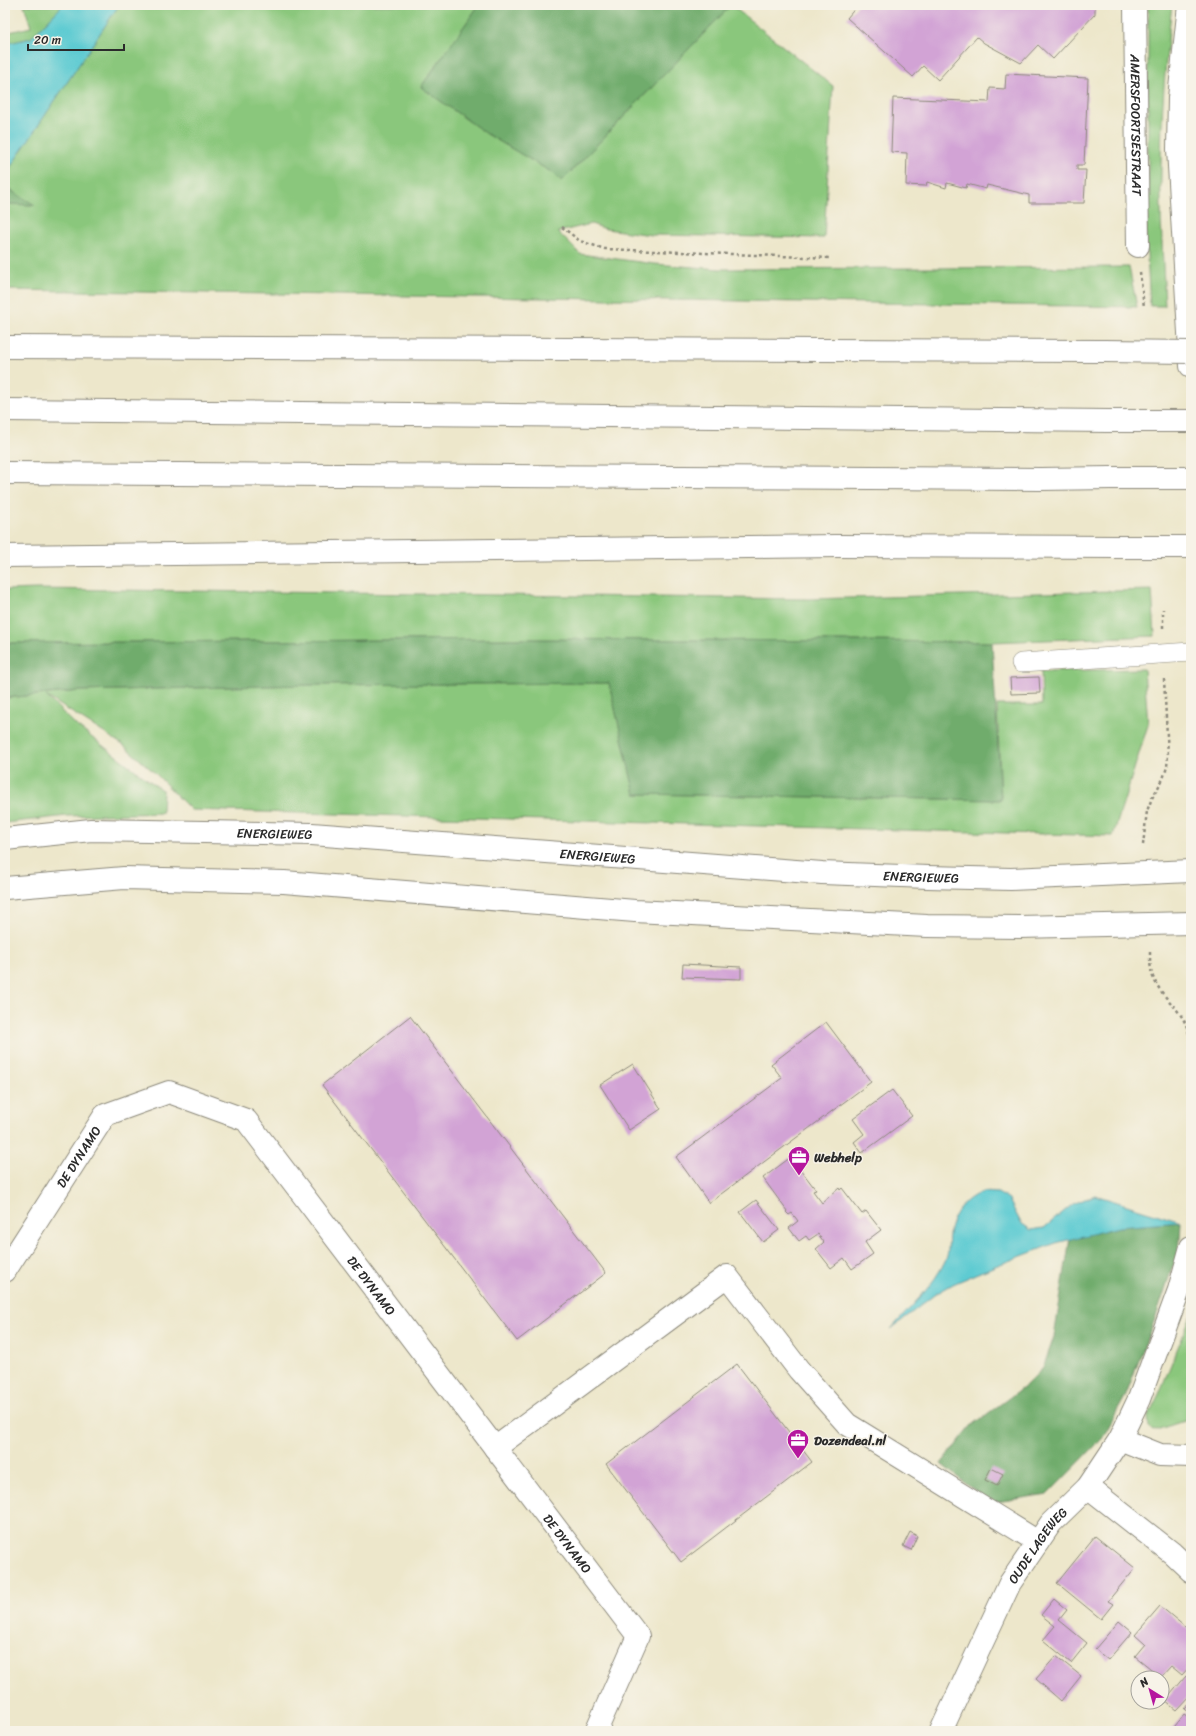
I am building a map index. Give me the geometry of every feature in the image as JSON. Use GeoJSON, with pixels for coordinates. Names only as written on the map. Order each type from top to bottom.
{"type":"FeatureCollection","features":[{"type":"Feature","properties":{"kind":"main road","name":"AMERSFOORTSESTRAAT"},"geometry":{"type":"LineString","coordinates":[[1135,5],[1138,246]]}},
{"type":"Feature","properties":{"kind":"main road"},"geometry":{"type":"LineString","coordinates":[[1189,5],[1179,98],[1178,149],[1191,366]]}},
{"type":"Feature","properties":{"kind":"main road"},"geometry":{"type":"LineString","coordinates":[[5,347],[1191,352]]}},
{"type":"Feature","properties":{"kind":"main road"},"geometry":{"type":"LineString","coordinates":[[5,410],[1191,422]]}},
{"type":"Feature","properties":{"kind":"main road"},"geometry":{"type":"LineString","coordinates":[[5,473],[1040,479],[1191,478]]}},
{"type":"Feature","properties":{"kind":"main road"},"geometry":{"type":"LineString","coordinates":[[5,556],[829,546],[1191,547]]}},
{"type":"Feature","properties":{"kind":"main road","name":"ENERGIEWEG"},"geometry":{"type":"LineString","coordinates":[[5,839],[91,830],[312,834],[822,873],[1011,879],[1191,871]]}},
{"type":"Feature","properties":{"kind":"main road"},"geometry":{"type":"LineString","coordinates":[[5,888],[124,878],[284,882],[635,911],[927,926],[1019,927],[1191,923]]}},
{"type":"Feature","properties":{"kind":"main road","name":"DE DYNAMO"},"geometry":{"type":"LineString","coordinates":[[5,1271],[105,1115],[169,1092],[246,1120],[638,1636],[596,1731]]}},
{"type":"Feature","properties":{"kind":"main road"},"geometry":{"type":"LineString","coordinates":[[1191,1247],[1179,1290],[1139,1399],[1120,1438],[1160,1455],[1191,1456]]}},
{"type":"Feature","properties":{"kind":"main road"},"geometry":{"type":"LineString","coordinates":[[495,1448],[726,1276],[799,1370],[847,1424],[1038,1542]]}},
{"type":"Feature","properties":{"kind":"main road","name":"OUDE LAGEWEG"},"geometry":{"type":"LineString","coordinates":[[941,1731],[1010,1583],[1051,1523],[1088,1487],[1120,1438]]}},
{"type":"Feature","properties":{"kind":"main road"},"geometry":{"type":"LineString","coordinates":[[1088,1487],[1172,1553],[1191,1571]]}},
{"type":"Feature","properties":{"kind":"lane"},"geometry":{"type":"LineString","coordinates":[[1020,662],[1191,652]]}},
{"type":"Feature","properties":{"kind":"path"},"geometry":{"type":"LineString","coordinates":[[562,227],[580,241],[605,249],[830,258]]}},
{"type":"Feature","properties":{"kind":"path"},"geometry":{"type":"LineString","coordinates":[[1138,246],[1144,307]]}},
{"type":"Feature","properties":{"kind":"path"},"geometry":{"type":"LineString","coordinates":[[1145,874],[1143,846],[1147,811],[1152,798],[1163,779],[1167,767],[1168,755],[1163,653],[1163,609]]}},
{"type":"Feature","properties":{"kind":"path"},"geometry":{"type":"LineString","coordinates":[[1148,923],[1150,963],[1153,976],[1158,986],[1187,1023],[1191,1045]]}},
{"type":"Feature","properties":{"kind":"green space"},"geometry":{"type":"Polygon","coordinates":[[[24,5],[63,5],[31,38],[5,44],[5,33],[31,27],[24,5]]]}},
{"type":"Feature","properties":{"kind":"green space"},"geometry":{"type":"Polygon","coordinates":[[[119,5],[479,5],[421,87],[487,134],[553,173],[562,181],[731,5],[833,86],[824,238],[652,235],[606,229],[591,224],[558,232],[580,254],[655,264],[720,269],[1129,267],[1137,307],[5,290],[5,204],[34,205],[5,187],[5,175],[119,5]]]}},
{"type":"Feature","properties":{"kind":"green space"},"geometry":{"type":"Polygon","coordinates":[[[479,5],[731,5],[562,181],[553,173],[487,134],[421,87],[479,5]]]}},
{"type":"Feature","properties":{"kind":"green space"},"geometry":{"type":"Polygon","coordinates":[[[1148,5],[1172,5],[1167,47],[1161,151],[1161,222],[1165,306],[1150,306],[1146,238],[1148,204],[1148,5]]]}},
{"type":"Feature","properties":{"kind":"green space"},"geometry":{"type":"Polygon","coordinates":[[[5,187],[35,205],[5,204],[5,187]]]}},
{"type":"Feature","properties":{"kind":"green space"},"geometry":{"type":"Polygon","coordinates":[[[37,589],[808,599],[1152,590],[1155,636],[992,642],[521,639],[5,643],[5,590],[37,589]]]}},
{"type":"Feature","properties":{"kind":"green space"},"geometry":{"type":"Polygon","coordinates":[[[521,639],[992,642],[1001,800],[635,794],[609,683],[303,685],[80,691],[5,698],[5,643],[521,639]]]}},
{"type":"Feature","properties":{"kind":"green space"},"geometry":{"type":"Polygon","coordinates":[[[1144,669],[1148,725],[1113,836],[191,810],[155,773],[123,745],[46,696],[78,727],[163,791],[162,813],[67,816],[5,823],[5,698],[80,691],[303,685],[609,683],[635,794],[1001,800],[997,705],[1042,705],[1041,671],[1144,669]]]}},
{"type":"Feature","properties":{"kind":"green space"},"geometry":{"type":"Polygon","coordinates":[[[1181,1222],[1179,1256],[1172,1268],[1158,1311],[1125,1397],[1102,1439],[1048,1494],[990,1503],[941,1464],[971,1426],[1025,1386],[1043,1368],[1054,1337],[1070,1238],[1119,1227],[1181,1222]]]}},
{"type":"Feature","properties":{"kind":"green space"},"geometry":{"type":"Polygon","coordinates":[[[1191,1315],[1191,1419],[1154,1431],[1149,1429],[1148,1416],[1159,1394],[1191,1315]]]}},
{"type":"Feature","properties":{"kind":"water"},"geometry":{"type":"Polygon","coordinates":[[[63,5],[119,5],[5,175],[5,44],[31,38],[63,5]]]}},
{"type":"Feature","properties":{"kind":"water"},"geometry":{"type":"Polygon","coordinates":[[[983,1192],[998,1193],[1009,1200],[1021,1223],[1031,1230],[1044,1228],[1073,1204],[1095,1195],[1181,1222],[1119,1227],[1056,1243],[953,1284],[934,1295],[891,1329],[921,1296],[941,1269],[947,1256],[949,1235],[953,1221],[960,1208],[970,1198],[983,1192]]]}},
{"type":"Feature","properties":{"kind":"building"},"geometry":{"type":"Polygon","coordinates":[[[858,5],[1095,5],[1095,14],[1053,59],[1038,45],[1021,63],[984,43],[977,37],[938,80],[923,66],[913,77],[847,18],[858,5]]]}},
{"type":"Feature","properties":{"kind":"building"},"geometry":{"type":"Polygon","coordinates":[[[1006,74],[1088,78],[1084,165],[1077,165],[1077,170],[1086,170],[1084,203],[1029,203],[1029,195],[987,185],[986,189],[967,184],[966,188],[947,183],[946,188],[927,182],[926,186],[906,185],[907,153],[891,152],[893,98],[989,102],[990,88],[1005,89],[1006,74]]]}},
{"type":"Feature","properties":{"kind":"building"},"geometry":{"type":"Polygon","coordinates":[[[1039,677],[1040,693],[1011,694],[1010,678],[1039,677]]]}},
{"type":"Feature","properties":{"kind":"building"},"geometry":{"type":"Polygon","coordinates":[[[683,964],[741,967],[741,979],[682,977],[683,964]]]}},
{"type":"Feature","properties":{"kind":"building"},"geometry":{"type":"Polygon","coordinates":[[[410,1016],[606,1273],[517,1341],[322,1085],[410,1016]]]}},
{"type":"Feature","properties":{"kind":"building"},"geometry":{"type":"Polygon","coordinates":[[[826,1022],[871,1082],[709,1203],[676,1157],[782,1078],[771,1064],[826,1022]]]}},
{"type":"Feature","properties":{"kind":"building"},"geometry":{"type":"Polygon","coordinates":[[[633,1064],[661,1109],[629,1130],[600,1085],[633,1064]]]}},
{"type":"Feature","properties":{"kind":"building"},"geometry":{"type":"Polygon","coordinates":[[[892,1090],[912,1116],[862,1153],[854,1142],[864,1134],[853,1119],[892,1090]]]}},
{"type":"Feature","properties":{"kind":"building"},"geometry":{"type":"Polygon","coordinates":[[[791,1157],[816,1190],[813,1191],[822,1203],[839,1188],[840,1190],[842,1188],[862,1214],[866,1211],[881,1230],[865,1242],[873,1254],[852,1269],[844,1258],[831,1268],[816,1249],[824,1242],[818,1234],[809,1240],[806,1236],[799,1241],[789,1228],[798,1221],[792,1213],[789,1215],[786,1212],[787,1211],[763,1178],[791,1157]]]}},
{"type":"Feature","properties":{"kind":"building"},"geometry":{"type":"Polygon","coordinates":[[[756,1200],[779,1230],[763,1242],[740,1212],[756,1200]]]}},
{"type":"Feature","properties":{"kind":"building"},"geometry":{"type":"Polygon","coordinates":[[[737,1364],[812,1462],[681,1562],[606,1464],[737,1364]]]}},
{"type":"Feature","properties":{"kind":"building"},"geometry":{"type":"Polygon","coordinates":[[[991,1468],[1003,1474],[997,1486],[985,1480],[991,1468]]]}},
{"type":"Feature","properties":{"kind":"building"},"geometry":{"type":"Polygon","coordinates":[[[910,1532],[917,1536],[911,1550],[903,1546],[910,1532]]]}},
{"type":"Feature","properties":{"kind":"building"},"geometry":{"type":"Polygon","coordinates":[[[1095,1536],[1135,1568],[1108,1601],[1113,1604],[1101,1619],[1057,1583],[1095,1536]]]}},
{"type":"Feature","properties":{"kind":"building"},"geometry":{"type":"Polygon","coordinates":[[[1054,1599],[1067,1610],[1059,1620],[1087,1643],[1071,1663],[1043,1640],[1055,1626],[1041,1615],[1054,1599]]]}},
{"type":"Feature","properties":{"kind":"building"},"geometry":{"type":"Polygon","coordinates":[[[1160,1606],[1191,1632],[1191,1665],[1182,1675],[1171,1666],[1167,1670],[1152,1670],[1135,1656],[1145,1644],[1135,1635],[1160,1606]]]}},
{"type":"Feature","properties":{"kind":"building"},"geometry":{"type":"Polygon","coordinates":[[[1119,1621],[1132,1632],[1108,1660],[1095,1649],[1119,1621]]]}},
{"type":"Feature","properties":{"kind":"building"},"geometry":{"type":"Polygon","coordinates":[[[1056,1656],[1081,1676],[1061,1701],[1036,1679],[1056,1656]]]}},
{"type":"Feature","properties":{"kind":"building"},"geometry":{"type":"Polygon","coordinates":[[[1186,1676],[1191,1681],[1191,1694],[1176,1710],[1170,1705],[1170,1695],[1186,1676]]]}},
{"type":"Feature","properties":{"kind":"building"},"geometry":{"type":"Polygon","coordinates":[[[1191,1700],[1191,1714],[1184,1708],[1191,1700]]]}},
{"type":"Feature","properties":{"kind":"building"},"geometry":{"type":"Polygon","coordinates":[[[1184,1714],[1191,1719],[1191,1731],[1170,1731],[1184,1714]]]}},
{"type":"Feature","properties":{"kind":"place","name":"Webhelp"},"geometry":{"type":"Point","coordinates":[799,1176]}},
{"type":"Feature","properties":{"kind":"place","name":"Dozendeal.nl"},"geometry":{"type":"Point","coordinates":[798,1460]}}]}
